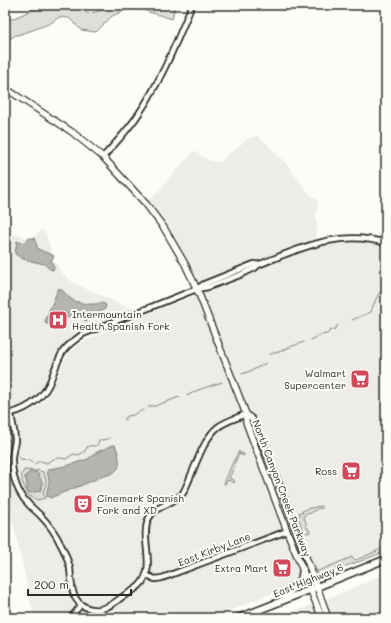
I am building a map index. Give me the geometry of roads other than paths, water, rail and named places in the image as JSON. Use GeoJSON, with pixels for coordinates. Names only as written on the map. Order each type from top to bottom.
{"type":"FeatureCollection","features":[{"type":"Feature","properties":{"kind":"highway","name":"East Highway 6"},"geometry":{"type":"LineString","coordinates":[[238,618],[386,560]]}},
{"type":"Feature","properties":{"kind":"highway"},"geometry":{"type":"LineString","coordinates":[[279,602],[301,580],[303,569]]}},
{"type":"Feature","properties":{"kind":"main road","name":"North Canyon Creek Parkway"},"geometry":{"type":"LineString","coordinates":[[5,88],[66,128],[103,157],[146,204],[164,228],[185,264],[197,289],[246,414],[246,422],[322,618]]}},
{"type":"Feature","properties":{"kind":"main road","name":"North Canyon Creek Parkway"},"geometry":{"type":"LineString","coordinates":[[246,414],[252,419],[274,471],[328,618]]}},
{"type":"Feature","properties":{"kind":"main road"},"geometry":{"type":"LineString","coordinates":[[274,495],[278,498],[285,511],[289,512]]}},
{"type":"Feature","properties":{"kind":"main road"},"geometry":{"type":"LineString","coordinates":[[288,531],[292,531],[298,545],[303,548]]}},
{"type":"Feature","properties":{"kind":"street"},"geometry":{"type":"LineString","coordinates":[[103,157],[131,125],[152,94],[192,5]]}},
{"type":"Feature","properties":{"kind":"street"},"geometry":{"type":"LineString","coordinates":[[197,289],[204,284],[254,264],[258,264],[317,243],[339,238],[360,239],[386,243]]}},
{"type":"Feature","properties":{"kind":"street"},"geometry":{"type":"LineString","coordinates":[[5,414],[11,414],[26,408],[42,395],[63,352],[67,346],[76,339],[90,331],[197,289],[208,287],[240,275],[255,268],[258,264]]}},
{"type":"Feature","properties":{"kind":"street"},"geometry":{"type":"LineString","coordinates":[[11,414],[15,440],[12,454],[15,483],[24,499],[49,525],[63,548],[70,567],[73,593],[78,602],[81,605],[97,610],[107,607],[138,586],[146,575],[148,566],[147,525],[152,514],[159,508],[174,501],[183,493],[207,440],[214,431],[224,423],[246,414]]}},
{"type":"Feature","properties":{"kind":"street","name":"East Kirby Lane"},"geometry":{"type":"LineString","coordinates":[[146,575],[155,579],[162,578],[288,531]]}},
{"type":"Feature","properties":{"kind":"street"},"geometry":{"type":"LineString","coordinates":[[70,618],[81,605]]}},
{"type":"Feature","properties":{"kind":"waterway"},"geometry":{"type":"LineString","coordinates":[[352,320],[371,312],[377,297],[386,285]]}},
{"type":"Feature","properties":{"kind":"waterway"},"geometry":{"type":"LineString","coordinates":[[311,340],[320,335],[327,334],[338,325]]}},
{"type":"Feature","properties":{"kind":"waterway"},"geometry":{"type":"LineString","coordinates":[[270,355],[304,342]]}},
{"type":"Feature","properties":{"kind":"waterway"},"geometry":{"type":"LineString","coordinates":[[242,374],[266,363]]}},
{"type":"Feature","properties":{"kind":"waterway"},"geometry":{"type":"LineString","coordinates":[[187,396],[198,390],[222,382]]}},
{"type":"Feature","properties":{"kind":"waterway"},"geometry":{"type":"LineString","coordinates":[[157,405],[180,397]]}},
{"type":"Feature","properties":{"kind":"waterway"},"geometry":{"type":"LineString","coordinates":[[148,408],[150,406],[156,406]]}},
{"type":"Feature","properties":{"kind":"waterway"},"geometry":{"type":"LineString","coordinates":[[139,412],[143,410]]}},
{"type":"Feature","properties":{"kind":"waterway"},"geometry":{"type":"LineString","coordinates":[[125,418],[138,412]]}},
{"type":"Feature","properties":{"kind":"waterway"},"geometry":{"type":"LineString","coordinates":[[5,438],[10,441],[10,449]]}},
{"type":"Feature","properties":{"kind":"waterway"},"geometry":{"type":"LineString","coordinates":[[17,452],[18,457],[28,460],[34,464],[40,461],[47,463],[56,458],[66,459],[73,454],[79,455],[85,451],[87,447],[95,446],[99,441],[110,438]]}},
{"type":"Feature","properties":{"kind":"place","name":"Intermountain Health Spanish Fork"},"geometry":{"type":"Point","coordinates":[58,320]}},
{"type":"Feature","properties":{"kind":"place","name":"Walmart Supercenter"},"geometry":{"type":"Point","coordinates":[360,379]}},
{"type":"Feature","properties":{"kind":"place","name":"Ross"},"geometry":{"type":"Point","coordinates":[351,471]}},
{"type":"Feature","properties":{"kind":"place","name":"Cinemark Spanish Fork and XD"},"geometry":{"type":"Point","coordinates":[83,504]}},
{"type":"Feature","properties":{"kind":"place","name":"Extra Mart"},"geometry":{"type":"Point","coordinates":[282,568]}}]}
